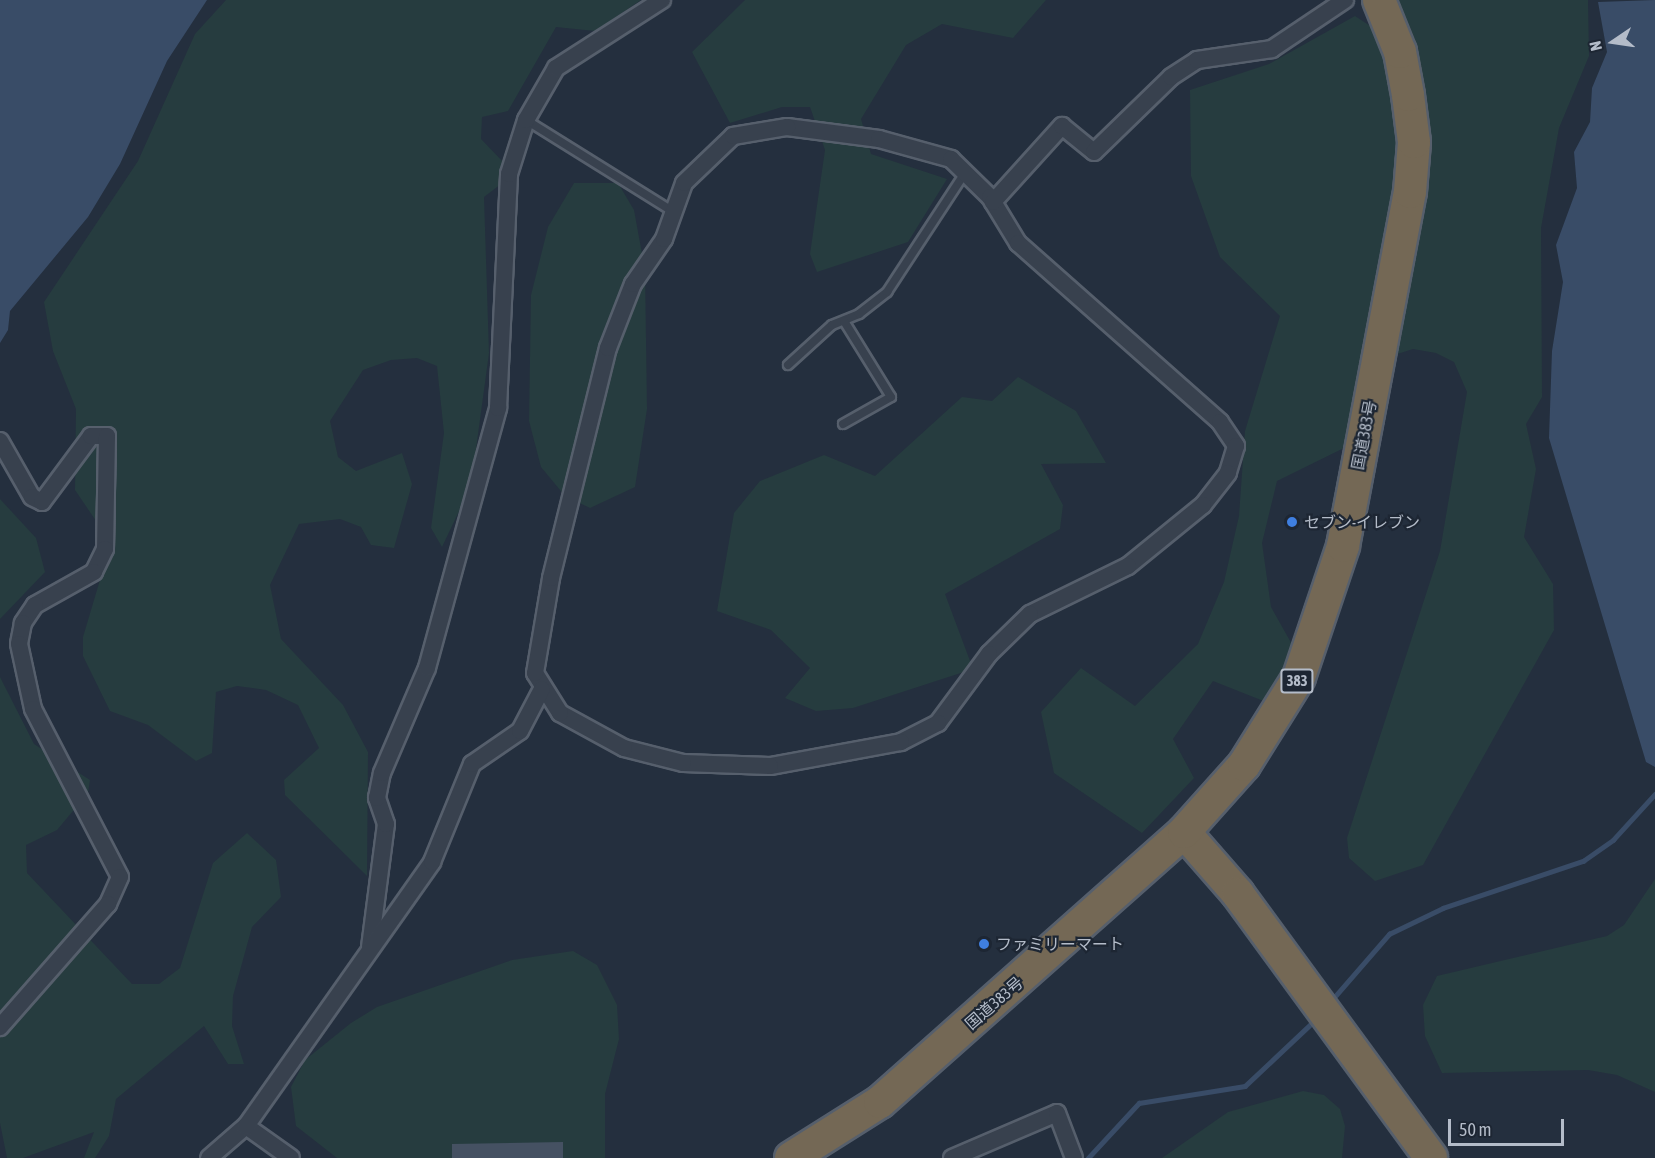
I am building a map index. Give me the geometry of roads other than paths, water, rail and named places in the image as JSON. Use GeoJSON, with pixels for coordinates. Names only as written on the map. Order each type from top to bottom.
{"type":"FeatureCollection","features":[{"type":"Feature","properties":{"kind":"highway","name":"国道383号"},"geometry":{"type":"LineString","coordinates":[[791,1158],[880,1102],[1192,840],[1244,765],[1299,677],[1343,546],[1389,316],[1414,142],[1400,52],[1379,0]]}},
{"type":"Feature","properties":{"kind":"highway"},"geometry":{"type":"LineString","coordinates":[[1192,840],[1431,1158]]}},
{"type":"Feature","properties":{"kind":"street"},"geometry":{"type":"LineString","coordinates":[[370,947],[386,824],[377,798],[382,772],[426,668],[498,408],[509,174],[526,120],[556,68],[662,0]]}},
{"type":"Feature","properties":{"kind":"street"},"geometry":{"type":"LineString","coordinates":[[993,202],[1062,126],[1094,152],[1171,77],[1197,60],[1272,49],[1345,0]]}},
{"type":"Feature","properties":{"kind":"street"},"geometry":{"type":"LineString","coordinates":[[788,127],[879,139],[951,159],[965,173],[993,202],[1018,243],[1220,422],[1236,446],[1228,473],[1203,505],[1128,566],[1030,614],[989,654],[938,723],[901,742],[770,766],[683,763],[624,748],[560,713],[542,690],[535,673],[551,578],[608,348],[633,284],[664,239],[684,183],[733,136],[788,127]]}},
{"type":"Feature","properties":{"kind":"street"},"geometry":{"type":"LineString","coordinates":[[0,441],[32,497],[42,502],[91,436],[107,436],[105,549],[94,572],[34,605],[22,623],[19,644],[33,709],[120,876],[108,904],[0,1027]]}},
{"type":"Feature","properties":{"kind":"street"},"geometry":{"type":"LineString","coordinates":[[208,1158],[246,1126],[432,862],[472,764],[520,731],[542,690]]}},
{"type":"Feature","properties":{"kind":"street"},"geometry":{"type":"LineString","coordinates":[[952,1158],[1057,1113],[1074,1158]]}},
{"type":"Feature","properties":{"kind":"street"},"geometry":{"type":"LineString","coordinates":[[246,1126],[291,1158]]}},
{"type":"Feature","properties":{"kind":"lane"},"geometry":{"type":"LineString","coordinates":[[526,120],[674,212]]}},
{"type":"Feature","properties":{"kind":"lane"},"geometry":{"type":"LineString","coordinates":[[788,365],[844,321],[887,292],[965,173]]}},
{"type":"Feature","properties":{"kind":"lane"},"geometry":{"type":"LineString","coordinates":[[843,424],[891,397],[844,321]]}},
{"type":"Feature","properties":{"kind":"water"},"geometry":{"type":"Polygon","coordinates":[[[0,0],[207,0],[167,61],[120,164],[88,217],[10,311],[8,330],[0,343],[0,0]]]}},
{"type":"Feature","properties":{"kind":"water"},"geometry":{"type":"Polygon","coordinates":[[[1655,0],[1655,767],[1646,762],[1549,438],[1552,351],[1563,282],[1556,245],[1577,188],[1574,152],[1590,122],[1592,88],[1607,52],[1598,2],[1655,0]]]}},
{"type":"Feature","properties":{"kind":"waterway"},"geometry":{"type":"LineString","coordinates":[[1331,1001],[1389,934],[1443,908],[1583,861],[1613,840],[1655,794]]}},
{"type":"Feature","properties":{"kind":"waterway"},"geometry":{"type":"LineString","coordinates":[[1088,1158],[1139,1103],[1245,1086],[1316,1019]]}},
{"type":"Feature","properties":{"kind":"place","name":"セブン-イレブン"},"geometry":{"type":"Point","coordinates":[1292,522]}},
{"type":"Feature","properties":{"kind":"place","name":"ファミリーマート"},"geometry":{"type":"Point","coordinates":[984,944]}}]}
